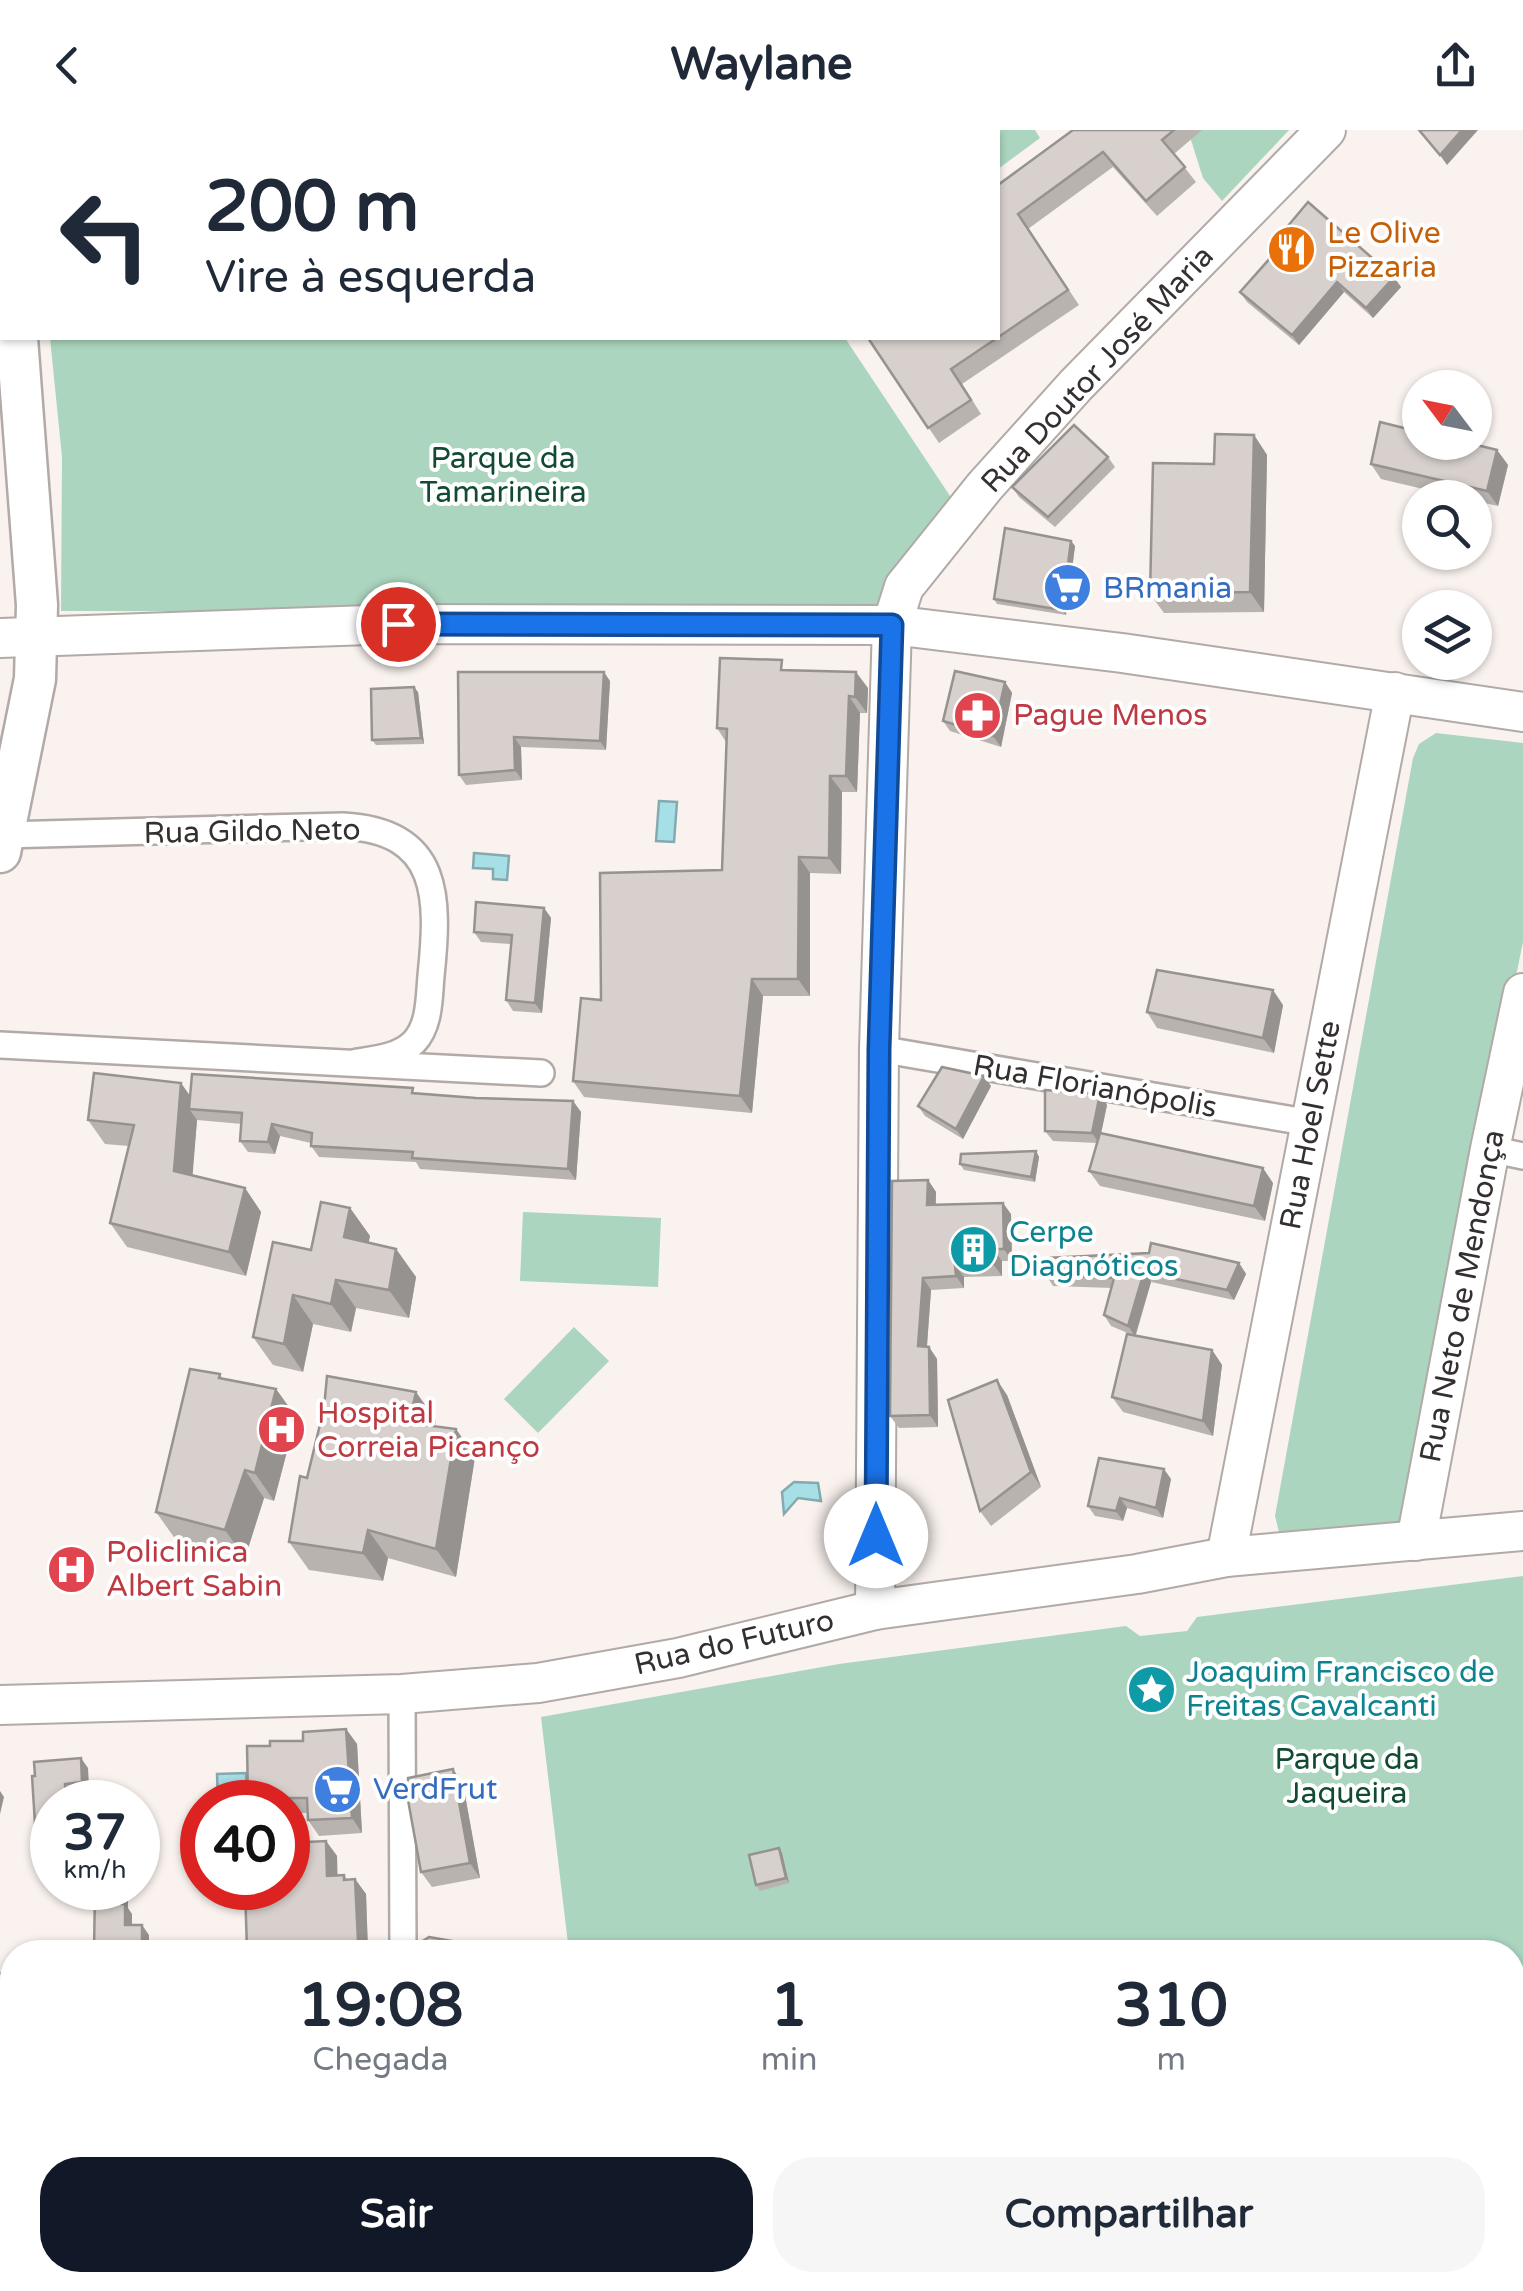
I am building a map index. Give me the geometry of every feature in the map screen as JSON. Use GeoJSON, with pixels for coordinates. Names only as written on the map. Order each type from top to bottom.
{"type":"FeatureCollection","features":[{"type":"Feature","properties":{"kind":"main road"},"geometry":{"type":"LineString","coordinates":[[2,844],[35,679],[18,636],[18,340]]}},
{"type":"Feature","properties":{"kind":"street","name":"Rua Doutor José Maria"},"geometry":{"type":"LineString","coordinates":[[892,625],[904,587],[985,486],[1076,385],[1326,130]]}},
{"type":"Feature","properties":{"kind":"street"},"geometry":{"type":"LineString","coordinates":[[18,636],[398,624],[892,625],[1523,712]]}},
{"type":"Feature","properties":{"kind":"street"},"geometry":{"type":"LineString","coordinates":[[875,1610],[879,1049],[892,625]]}},
{"type":"Feature","properties":{"kind":"street","name":"Rua Hoel Sette"},"geometry":{"type":"LineString","coordinates":[[1226,1558],[1396,692]]}},
{"type":"Feature","properties":{"kind":"street","name":"Rua Gildo Neto"},"geometry":{"type":"LineString","coordinates":[[2,844],[343,826],[386,833],[420,857],[434,895],[429,1006],[415,1041],[398,1054],[357,1062]]}},
{"type":"Feature","properties":{"kind":"street","name":"Rua Neto de Mendonça"},"geometry":{"type":"LineString","coordinates":[[1416,1542],[1506,1153],[1523,993]]}},
{"type":"Feature","properties":{"kind":"street"},"geometry":{"type":"LineString","coordinates":[[0,1045],[541,1073]]}},
{"type":"Feature","properties":{"kind":"street","name":"Rua Florianópolis"},"geometry":{"type":"LineString","coordinates":[[879,1049],[1311,1123]]}},
{"type":"Feature","properties":{"kind":"street","name":"Rua do Futuro"},"geometry":{"type":"LineString","coordinates":[[0,1705],[402,1694],[555,1680],[678,1658],[875,1610],[1226,1558],[1523,1531]]}},
{"type":"Feature","properties":{"kind":"street"},"geometry":{"type":"LineString","coordinates":[[402,1694],[403,1940]]}},
{"type":"Feature","properties":{"kind":"green space"},"geometry":{"type":"Polygon","coordinates":[[[1000,130],[1035,130],[1040,138],[1000,168],[1000,130]]]}},
{"type":"Feature","properties":{"kind":"green space"},"geometry":{"type":"Polygon","coordinates":[[[1198,130],[1289,130],[1222,201],[1203,178],[1190,137],[1198,130]]]}},
{"type":"Feature","properties":{"kind":"green space","name":"Parque da Tamarineira"},"geometry":{"type":"Polygon","coordinates":[[[50,340],[846,340],[956,505],[874,612],[61,611],[62,457],[50,340]]]}},
{"type":"Feature","properties":{"kind":"green space"},"geometry":{"type":"Polygon","coordinates":[[[1436,733],[1523,743],[1523,942],[1403,1525],[1280,1536],[1275,1516],[1413,758],[1419,744],[1436,733]]]}},
{"type":"Feature","properties":{"kind":"green space"},"geometry":{"type":"Polygon","coordinates":[[[523,1212],[661,1218],[658,1287],[520,1281],[523,1212]]]}},
{"type":"Feature","properties":{"kind":"green space"},"geometry":{"type":"Polygon","coordinates":[[[574,1327],[609,1361],[538,1433],[504,1399],[574,1327]]]}},
{"type":"Feature","properties":{"kind":"green space","name":"Parque da Jaqueira"},"geometry":{"type":"Polygon","coordinates":[[[1523,1576],[1523,1940],[568,1940],[541,1717],[839,1664],[1126,1626],[1140,1636],[1187,1631],[1197,1617],[1523,1576]]]}},
{"type":"Feature","properties":{"kind":"water"},"geometry":{"type":"Polygon","coordinates":[[[659,801],[677,802],[674,842],[656,841],[659,801]]]}},
{"type":"Feature","properties":{"kind":"water"},"geometry":{"type":"Polygon","coordinates":[[[474,853],[509,856],[507,880],[493,879],[493,869],[473,868],[474,853]]]}},
{"type":"Feature","properties":{"kind":"water"},"geometry":{"type":"Polygon","coordinates":[[[794,1482],[818,1483],[821,1501],[798,1498],[784,1514],[782,1492],[794,1482]]]}},
{"type":"Feature","properties":{"kind":"water"},"geometry":{"type":"Polygon","coordinates":[[[246,1773],[246,1780],[217,1780],[217,1774],[246,1773]]]}},
{"type":"Feature","properties":{"kind":"building"},"geometry":{"type":"Polygon","coordinates":[[[1073,130],[1174,130],[1162,140],[1185,167],[1146,201],[1103,152],[1018,214],[1068,290],[1000,336],[1000,184],[1073,130]]]}},
{"type":"Feature","properties":{"kind":"building"},"geometry":{"type":"Polygon","coordinates":[[[1419,130],[1462,130],[1440,155],[1419,130]]]}},
{"type":"Feature","properties":{"kind":"building"},"geometry":{"type":"Polygon","coordinates":[[[1308,202],[1394,277],[1366,308],[1337,282],[1292,335],[1240,292],[1288,238],[1282,233],[1308,202]]]}},
{"type":"Feature","properties":{"kind":"building"},"geometry":{"type":"Polygon","coordinates":[[[869,340],[994,340],[951,369],[971,400],[928,428],[869,340]]]}},
{"type":"Feature","properties":{"kind":"building"},"geometry":{"type":"Polygon","coordinates":[[[1380,422],[1402,428],[1402,460],[1492,460],[1492,449],[1497,450],[1490,480],[1440,480],[1371,464],[1380,422]]]}},
{"type":"Feature","properties":{"kind":"building"},"geometry":{"type":"Polygon","coordinates":[[[1074,425],[1108,457],[1048,517],[1012,487],[1074,425]]]}},
{"type":"Feature","properties":{"kind":"building"},"geometry":{"type":"Polygon","coordinates":[[[1215,434],[1254,435],[1250,592],[1150,594],[1153,463],[1214,464],[1215,434]]]}},
{"type":"Feature","properties":{"kind":"building"},"geometry":{"type":"Polygon","coordinates":[[[1005,528],[1071,541],[1062,610],[994,599],[1005,528]]]}},
{"type":"Feature","properties":{"kind":"building"},"geometry":{"type":"Polygon","coordinates":[[[720,658],[782,660],[781,670],[856,672],[855,697],[849,696],[846,776],[830,776],[829,858],[799,857],[798,979],[752,979],[740,1096],[573,1081],[581,998],[601,1000],[600,873],[722,870],[727,729],[717,728],[720,658]]]}},
{"type":"Feature","properties":{"kind":"building"},"geometry":{"type":"Polygon","coordinates":[[[955,671],[1005,682],[993,736],[943,721],[955,671]]]}},
{"type":"Feature","properties":{"kind":"building"},"geometry":{"type":"Polygon","coordinates":[[[458,672],[604,672],[600,741],[514,737],[515,770],[459,775],[458,672]]]}},
{"type":"Feature","properties":{"kind":"building"},"geometry":{"type":"Polygon","coordinates":[[[414,687],[421,738],[372,740],[371,689],[414,687]]]}},
{"type":"Feature","properties":{"kind":"building"},"geometry":{"type":"Polygon","coordinates":[[[476,902],[544,908],[535,1003],[506,1000],[512,935],[474,932],[476,902]]]}},
{"type":"Feature","properties":{"kind":"building"},"geometry":{"type":"Polygon","coordinates":[[[1157,970],[1273,990],[1263,1038],[1147,1012],[1157,970]]]}},
{"type":"Feature","properties":{"kind":"building"},"geometry":{"type":"Polygon","coordinates":[[[942,1067],[984,1076],[956,1129],[918,1106],[942,1067]]]}},
{"type":"Feature","properties":{"kind":"building"},"geometry":{"type":"Polygon","coordinates":[[[94,1073],[181,1083],[174,1171],[245,1188],[229,1252],[110,1223],[134,1125],[88,1120],[94,1073]]]}},
{"type":"Feature","properties":{"kind":"building"},"geometry":{"type":"Polygon","coordinates":[[[192,1074],[413,1088],[412,1093],[476,1098],[573,1101],[568,1169],[412,1158],[413,1152],[311,1146],[312,1133],[272,1124],[268,1142],[240,1141],[242,1113],[189,1109],[192,1074]]]}},
{"type":"Feature","properties":{"kind":"building"},"geometry":{"type":"Polygon","coordinates":[[[1045,1090],[1100,1094],[1092,1133],[1045,1131],[1045,1090]]]}},
{"type":"Feature","properties":{"kind":"building"},"geometry":{"type":"Polygon","coordinates":[[[1100,1133],[1263,1168],[1254,1206],[1089,1171],[1100,1133]]]}},
{"type":"Feature","properties":{"kind":"building"},"geometry":{"type":"Polygon","coordinates":[[[1036,1151],[1031,1177],[960,1164],[961,1154],[1036,1151]]]}},
{"type":"Feature","properties":{"kind":"building"},"geometry":{"type":"Polygon","coordinates":[[[928,1180],[927,1205],[1003,1203],[1004,1249],[993,1249],[993,1264],[955,1265],[956,1276],[923,1278],[918,1346],[929,1347],[930,1415],[890,1416],[892,1181],[928,1180]]]}},
{"type":"Feature","properties":{"kind":"building"},"geometry":{"type":"Polygon","coordinates":[[[321,1202],[350,1208],[344,1237],[396,1249],[389,1290],[336,1280],[331,1304],[293,1295],[284,1344],[253,1337],[273,1242],[311,1250],[321,1202]]]}},
{"type":"Feature","properties":{"kind":"building"},"geometry":{"type":"Polygon","coordinates":[[[1151,1243],[1239,1263],[1227,1290],[1144,1272],[1128,1326],[1104,1315],[1114,1278],[1046,1275],[1046,1258],[1149,1253],[1151,1243]]]}},
{"type":"Feature","properties":{"kind":"building"},"geometry":{"type":"Polygon","coordinates":[[[1127,1334],[1212,1350],[1203,1421],[1112,1397],[1127,1334]]]}},
{"type":"Feature","properties":{"kind":"building"},"geometry":{"type":"Polygon","coordinates":[[[190,1369],[276,1389],[255,1473],[245,1470],[225,1530],[156,1512],[190,1369]]]}},
{"type":"Feature","properties":{"kind":"building"},"geometry":{"type":"Polygon","coordinates":[[[327,1376],[416,1392],[409,1423],[456,1429],[436,1549],[368,1530],[363,1553],[289,1542],[300,1476],[307,1478],[324,1408],[327,1376]]]}},
{"type":"Feature","properties":{"kind":"building"},"geometry":{"type":"Polygon","coordinates":[[[997,1380],[1031,1472],[980,1511],[948,1400],[997,1380]]]}},
{"type":"Feature","properties":{"kind":"building"},"geometry":{"type":"Polygon","coordinates":[[[1099,1458],[1164,1469],[1156,1508],[1120,1498],[1116,1511],[1088,1506],[1099,1458]]]}},
{"type":"Feature","properties":{"kind":"building"},"geometry":{"type":"Polygon","coordinates":[[[346,1729],[352,1818],[310,1820],[310,1780],[248,1780],[247,1746],[303,1741],[303,1732],[346,1729]]]}},
{"type":"Feature","properties":{"kind":"building"},"geometry":{"type":"Polygon","coordinates":[[[81,1758],[82,1780],[32,1780],[34,1762],[81,1758]]]}},
{"type":"Feature","properties":{"kind":"building"},"geometry":{"type":"Polygon","coordinates":[[[453,1769],[470,1863],[421,1872],[408,1800],[408,1778],[453,1769]]]}},
{"type":"Feature","properties":{"kind":"building"},"geometry":{"type":"Polygon","coordinates":[[[326,1841],[327,1876],[355,1879],[358,1940],[247,1940],[246,1910],[310,1910],[310,1842],[326,1841]]]}},
{"type":"Feature","properties":{"kind":"building"},"geometry":{"type":"Polygon","coordinates":[[[779,1848],[786,1878],[756,1885],[749,1855],[779,1848]]]}},
{"type":"Feature","properties":{"kind":"building"},"geometry":{"type":"Polygon","coordinates":[[[95,1910],[125,1910],[125,1925],[142,1925],[142,1940],[94,1940],[95,1910]]]}},
{"type":"Feature","properties":{"kind":"place","name":"Le Olive Pizzaria"},"geometry":{"type":"Point","coordinates":[1292,250]}},
{"type":"Feature","properties":{"kind":"place","name":"BRmania"},"geometry":{"type":"Point","coordinates":[1068,588]}},
{"type":"Feature","properties":{"kind":"place","name":"Pague Menos"},"geometry":{"type":"Point","coordinates":[978,715]}},
{"type":"Feature","properties":{"kind":"place","name":"Cerpe Diagnóticos"},"geometry":{"type":"Point","coordinates":[974,1249]}},
{"type":"Feature","properties":{"kind":"place","name":"Hospital Correia Picanço"},"geometry":{"type":"Point","coordinates":[282,1430]}},
{"type":"Feature","properties":{"kind":"place","name":"Policlinica Albert Sabin"},"geometry":{"type":"Point","coordinates":[71,1569]}},
{"type":"Feature","properties":{"kind":"place","name":"Joaquim Francisco de Freitas Cavalcanti"},"geometry":{"type":"Point","coordinates":[1151,1689]}},
{"type":"Feature","properties":{"kind":"place","name":"VerdFrut"},"geometry":{"type":"Point","coordinates":[338,1789]}},
{"type":"Feature","properties":{"kind":"route"},"geometry":{"type":"LineString","coordinates":[[398,624],[892,625],[879,1049],[876,1536]]}}]}
